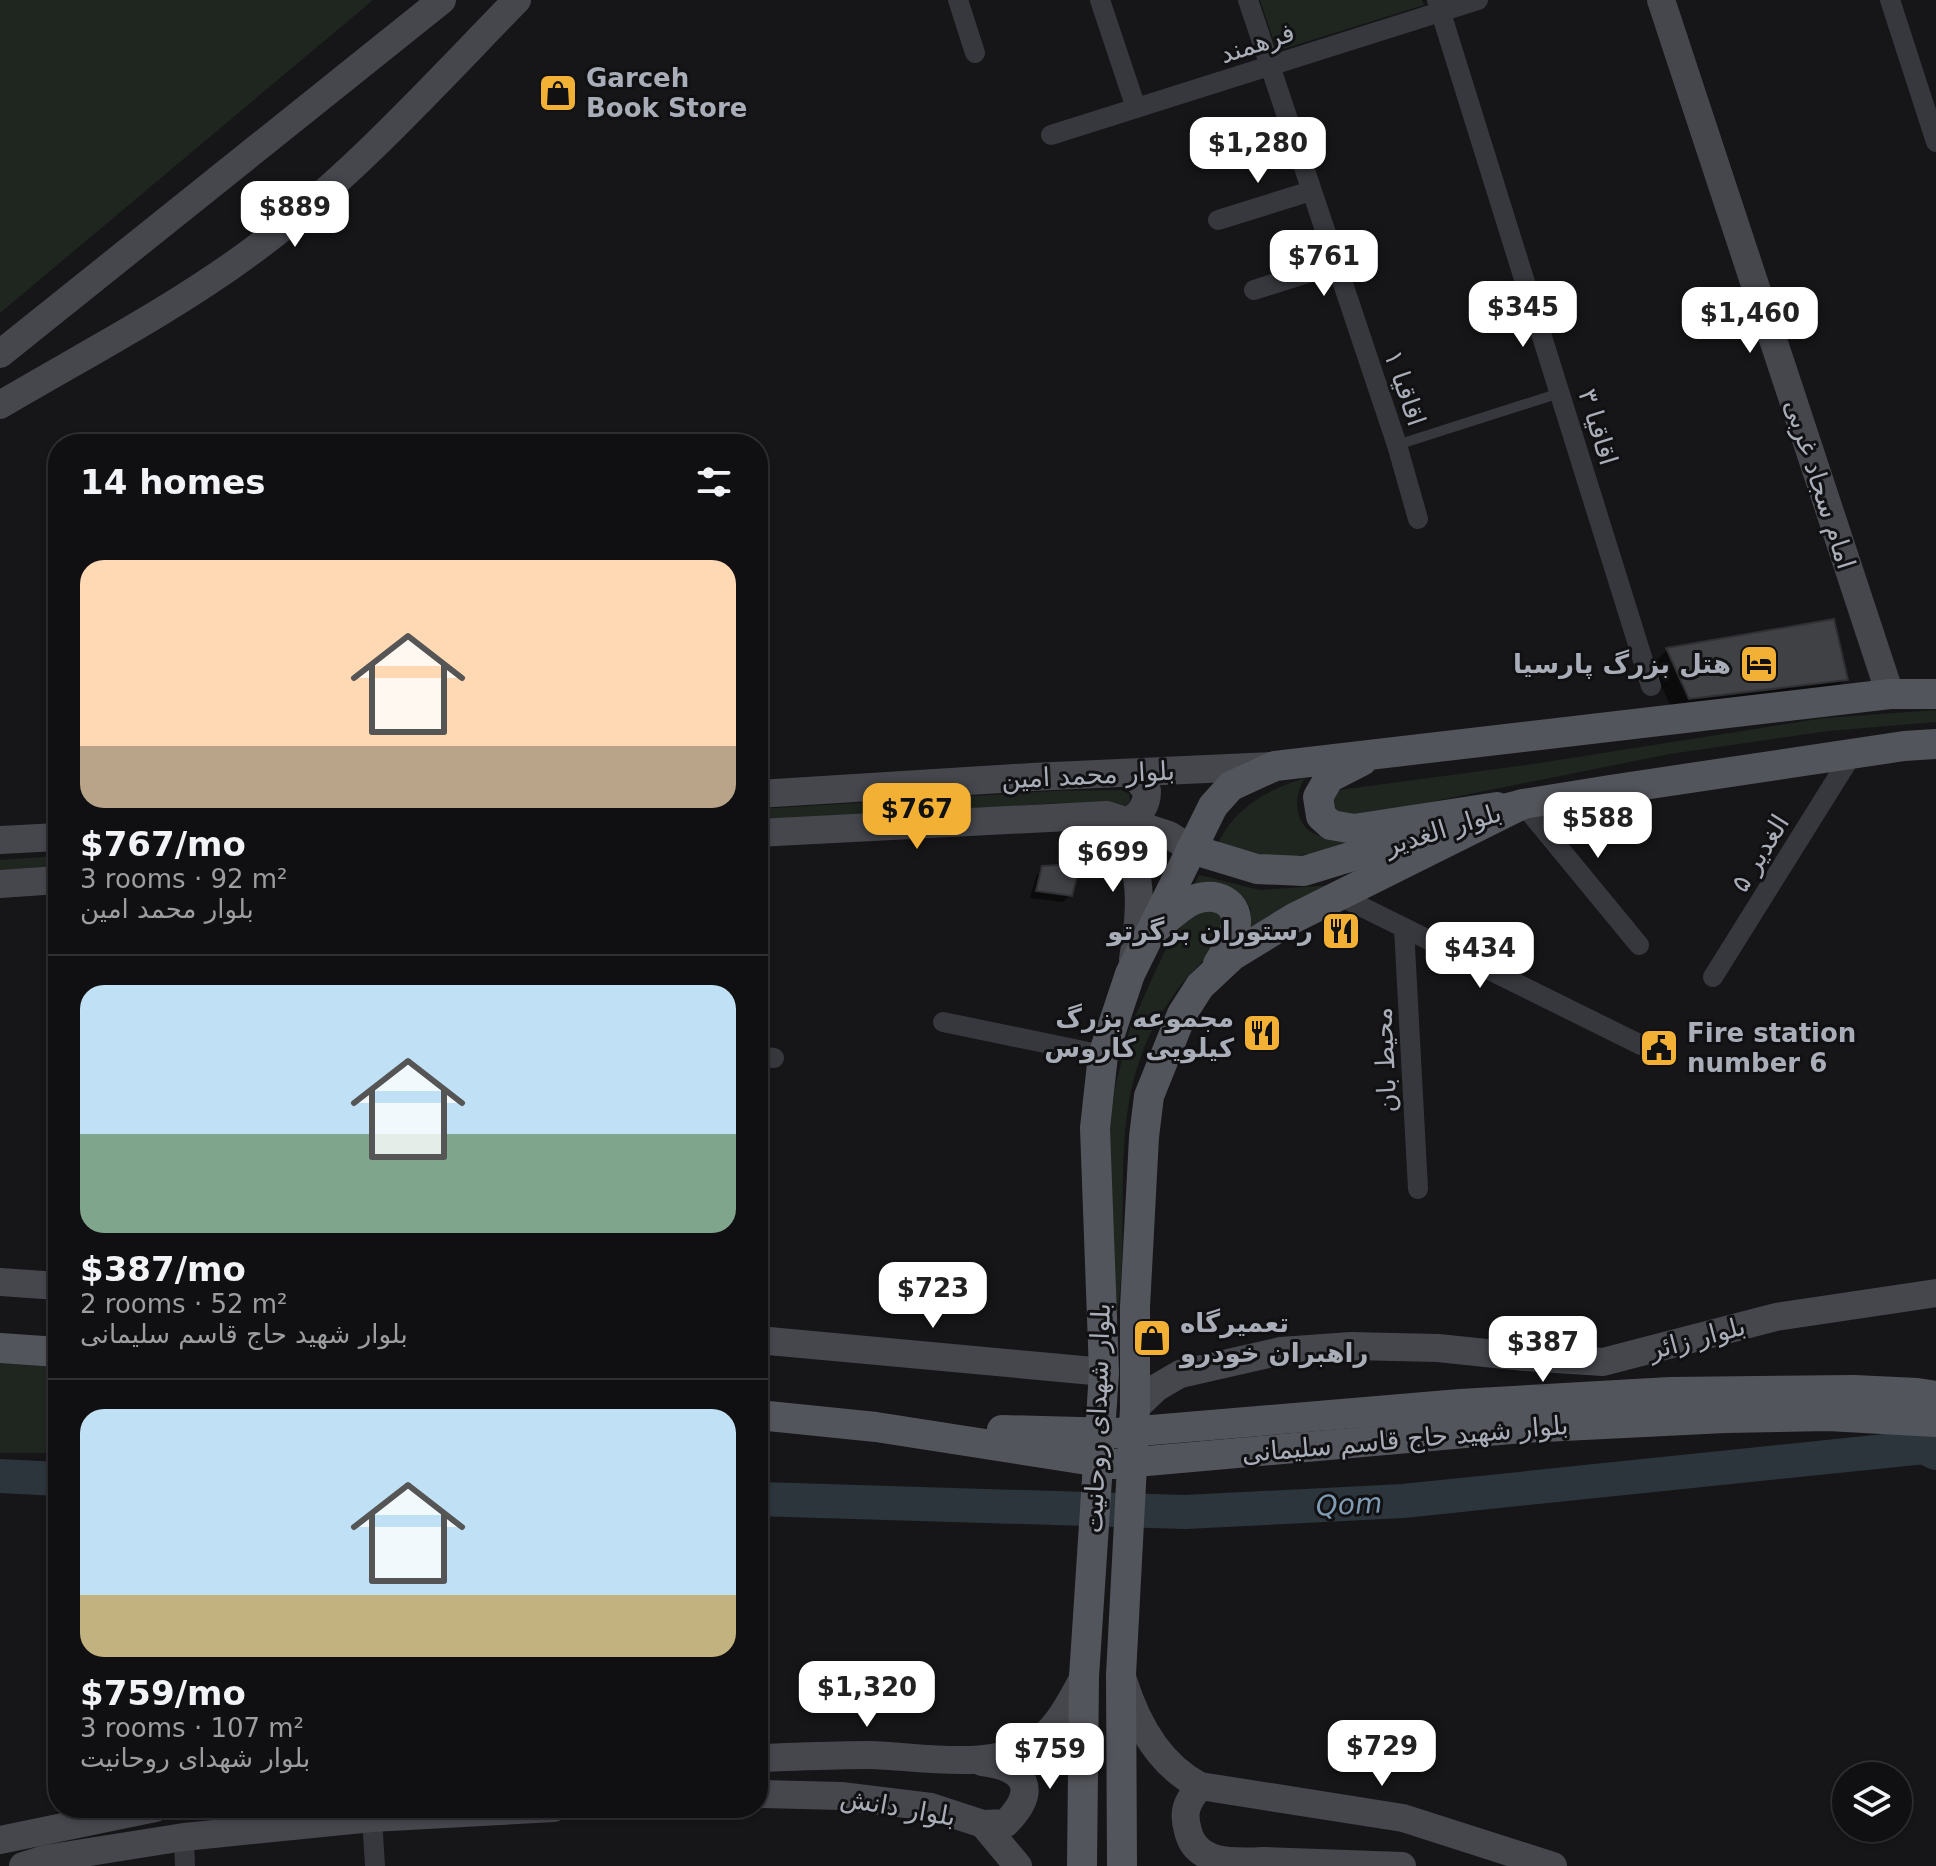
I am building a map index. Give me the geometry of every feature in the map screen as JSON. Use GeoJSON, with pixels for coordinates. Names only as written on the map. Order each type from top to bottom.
{"type":"FeatureCollection","features":[{"type":"Feature","properties":{"kind":"main road"},"geometry":{"type":"LineString","coordinates":[[0,354],[442,0]]}},
{"type":"Feature","properties":{"kind":"main road"},"geometry":{"type":"LineString","coordinates":[[0,405],[177,302],[249,253],[373,148],[517,0]]}},
{"type":"Feature","properties":{"kind":"main road","name":"امام سجاد غربی"},"geometry":{"type":"LineString","coordinates":[[1661,0],[1890,694]]}},
{"type":"Feature","properties":{"kind":"main road"},"geometry":{"type":"LineString","coordinates":[[1523,804],[1354,829],[1331,825],[1321,816],[1318,797],[1329,778],[1353,763],[1388,753],[1890,694],[1936,694]]}},
{"type":"Feature","properties":{"kind":"main road","name":"بلوار الغدیر"},"geometry":{"type":"LineString","coordinates":[[1191,849],[1257,869],[1304,871],[1523,804],[1904,746],[1936,744]]}},
{"type":"Feature","properties":{"kind":"main road","name":"بلوار شهدای روحانیت"},"geometry":{"type":"LineString","coordinates":[[1082,1866],[1084,1677],[1104,1372],[1095,1128],[1103,1055],[1130,974],[1213,806],[1231,786],[1275,766],[1388,753]]}},
{"type":"Feature","properties":{"kind":"main road","name":"بلوار محمد امین"},"geometry":{"type":"LineString","coordinates":[[768,793],[1275,766]]}},
{"type":"Feature","properties":{"kind":"main road"},"geometry":{"type":"LineString","coordinates":[[1127,822],[1137,817],[1147,802],[1147,791],[1132,773]]}},
{"type":"Feature","properties":{"kind":"main road"},"geometry":{"type":"LineString","coordinates":[[1214,973],[1232,956],[1338,895],[1523,804]]}},
{"type":"Feature","properties":{"kind":"main road","name":"بلوار محمد امین"},"geometry":{"type":"LineString","coordinates":[[768,832],[1107,815],[1169,835],[1191,849]]}},
{"type":"Feature","properties":{"kind":"main road"},"geometry":{"type":"LineString","coordinates":[[1073,816],[1100,824],[1116,833],[1129,849],[1139,893],[1130,974]]}},
{"type":"Feature","properties":{"kind":"main road"},"geometry":{"type":"LineString","coordinates":[[0,840],[48,838]]}},
{"type":"Feature","properties":{"kind":"main road"},"geometry":{"type":"LineString","coordinates":[[0,884],[48,881]]}},
{"type":"Feature","properties":{"kind":"main road"},"geometry":{"type":"LineString","coordinates":[[1150,933],[1190,901],[1207,896],[1221,897],[1233,906],[1236,918],[1229,945],[1214,973]]}},
{"type":"Feature","properties":{"kind":"main road","name":"بلوار شهدای روحانیت"},"geometry":{"type":"LineString","coordinates":[[1122,1866],[1121,1675],[1135,1408],[1135,1307],[1144,1137],[1149,1096],[1182,1014],[1200,986],[1214,973]]}},
{"type":"Feature","properties":{"kind":"main road"},"geometry":{"type":"LineString","coordinates":[[0,1282],[48,1285]]}},
{"type":"Feature","properties":{"kind":"main road","name":"بلوار زائر"},"geometry":{"type":"LineString","coordinates":[[1135,1408],[1156,1388],[1180,1374],[1281,1351],[1351,1346],[1438,1348],[1603,1362],[1776,1317],[1936,1293]]}},
{"type":"Feature","properties":{"kind":"main road"},"geometry":{"type":"LineString","coordinates":[[768,1341],[1104,1372]]}},
{"type":"Feature","properties":{"kind":"main road"},"geometry":{"type":"LineString","coordinates":[[0,1348],[48,1351]]}},
{"type":"Feature","properties":{"kind":"main road","name":"بلوار شهید حاج قاسم سلیمانی"},"geometry":{"type":"LineString","coordinates":[[876,1427],[1116,1433],[1563,1396],[1778,1389],[1930,1394]]}},
{"type":"Feature","properties":{"kind":"main road","name":"بلوار شهید حاج قاسم سلیمانی"},"geometry":{"type":"LineString","coordinates":[[768,1416],[876,1427],[1113,1464],[1537,1427],[1828,1416],[1936,1422]]}},
{"type":"Feature","properties":{"kind":"main road"},"geometry":{"type":"LineString","coordinates":[[1121,1675],[1143,1730],[1161,1755],[1193,1782],[1403,1818],[1553,1866]]}},
{"type":"Feature","properties":{"kind":"main road","name":"بلوار دانش"},"geometry":{"type":"LineString","coordinates":[[768,1758],[868,1755],[975,1761],[1015,1751],[1042,1738],[1057,1721],[1084,1677]]}},
{"type":"Feature","properties":{"kind":"main road"},"geometry":{"type":"LineString","coordinates":[[975,1761],[1012,1768],[1021,1777],[1024,1790],[1020,1806],[1006,1823],[983,1824]]}},
{"type":"Feature","properties":{"kind":"main road"},"geometry":{"type":"LineString","coordinates":[[1193,1782],[1184,1814],[1190,1839],[1196,1848],[1211,1857],[1235,1862],[1402,1866]]}},
{"type":"Feature","properties":{"kind":"main road","name":"بلوار دانش"},"geometry":{"type":"LineString","coordinates":[[768,1794],[841,1796],[931,1807],[983,1824],[1018,1866]]}},
{"type":"Feature","properties":{"kind":"main road"},"geometry":{"type":"LineString","coordinates":[[0,1840],[107,1818]]}},
{"type":"Feature","properties":{"kind":"main road"},"geometry":{"type":"LineString","coordinates":[[23,1866],[45,1859],[184,1837],[372,1818]]}},
{"type":"Feature","properties":{"kind":"street"},"geometry":{"type":"LineString","coordinates":[[958,0],[975,53]]}},
{"type":"Feature","properties":{"kind":"street"},"geometry":{"type":"LineString","coordinates":[[1100,0],[1136,108]]}},
{"type":"Feature","properties":{"kind":"street","name":"اقاقیا ۱"},"geometry":{"type":"LineString","coordinates":[[1248,0],[1397,445],[1418,519]]}},
{"type":"Feature","properties":{"kind":"street","name":"فرهمند"},"geometry":{"type":"LineString","coordinates":[[1051,135],[1270,66],[1439,6],[1478,0]]}},
{"type":"Feature","properties":{"kind":"street"},"geometry":{"type":"LineString","coordinates":[[1890,0],[1936,142]]}},
{"type":"Feature","properties":{"kind":"street","name":"اقاقیا ۳"},"geometry":{"type":"LineString","coordinates":[[1439,6],[1651,686]]}},
{"type":"Feature","properties":{"kind":"street"},"geometry":{"type":"LineString","coordinates":[[1218,220],[1311,191]]}},
{"type":"Feature","properties":{"kind":"street"},"geometry":{"type":"LineString","coordinates":[[1254,290],[1336,264]]}},
{"type":"Feature","properties":{"kind":"street","name":"الغدیر ۵"},"geometry":{"type":"LineString","coordinates":[[1713,977],[1851,756]]}},
{"type":"Feature","properties":{"kind":"street"},"geometry":{"type":"LineString","coordinates":[[1523,804],[1639,945]]}},
{"type":"Feature","properties":{"kind":"street"},"geometry":{"type":"LineString","coordinates":[[1338,895],[1641,1045]]}},
{"type":"Feature","properties":{"kind":"street","name":"محیط بان"},"geometry":{"type":"LineString","coordinates":[[1404,928],[1418,1189]]}},
{"type":"Feature","properties":{"kind":"street"},"geometry":{"type":"LineString","coordinates":[[943,1022],[1103,1055]]}},
{"type":"Feature","properties":{"kind":"street"},"geometry":{"type":"LineString","coordinates":[[372,1818],[375,1866]]}},
{"type":"Feature","properties":{"kind":"street"},"geometry":{"type":"LineString","coordinates":[[184,1837],[185,1866]]}},
{"type":"Feature","properties":{"kind":"lane"},"geometry":{"type":"LineString","coordinates":[[1397,445],[1560,393]]}},
{"type":"Feature","properties":{"kind":"shaded area"},"geometry":{"type":"Polygon","coordinates":[[[0,0],[373,0],[0,313],[0,0]]]}},
{"type":"Feature","properties":{"kind":"shaded area"},"geometry":{"type":"Polygon","coordinates":[[[1260,0],[1422,0],[1424,5],[1277,51],[1260,0]]]}},
{"type":"Feature","properties":{"kind":"shaded area"},"geometry":{"type":"Polygon","coordinates":[[[1936,710],[1936,722],[1828,731],[1670,754],[1360,816],[1335,815],[1331,794],[1339,790],[1533,764],[1824,718],[1936,710]]]}},
{"type":"Feature","properties":{"kind":"shaded area"},"geometry":{"type":"Polygon","coordinates":[[[1305,778],[1297,806],[1302,823],[1308,830],[1333,837],[1379,833],[1318,853],[1275,858],[1218,843],[1243,810],[1266,794],[1305,778]]]}},
{"type":"Feature","properties":{"kind":"shaded area"},"geometry":{"type":"Polygon","coordinates":[[[1122,790],[1129,794],[1130,801],[1126,807],[1057,803],[768,823],[768,808],[1055,791],[1122,790]]]}},
{"type":"Feature","properties":{"kind":"shaded area"},"geometry":{"type":"Polygon","coordinates":[[[48,857],[48,871],[0,873],[0,860],[48,857]]]}},
{"type":"Feature","properties":{"kind":"shaded area"},"geometry":{"type":"Polygon","coordinates":[[[1199,875],[1260,890],[1333,885],[1247,929],[1251,910],[1247,903],[1186,900],[1199,875]]]}},
{"type":"Feature","properties":{"kind":"shaded area"},"geometry":{"type":"Polygon","coordinates":[[[1198,907],[1220,913],[1218,939],[1161,1015],[1144,1048],[1133,1083],[1124,1154],[1122,1263],[1113,1334],[1109,1131],[1116,1083],[1130,1028],[1150,983],[1165,951],[1198,907]]]}},
{"type":"Feature","properties":{"kind":"shaded area"},"geometry":{"type":"Polygon","coordinates":[[[0,1357],[48,1360],[48,1453],[0,1453],[0,1357]]]}},
{"type":"Feature","properties":{"kind":"building","name":"هتل بزرگ پارسیا"},"geometry":{"type":"Polygon","coordinates":[[[1834,619],[1848,680],[1689,699],[1666,648],[1834,619]]]}},
{"type":"Feature","properties":{"kind":"building"},"geometry":{"type":"Polygon","coordinates":[[[1080,864],[1072,896],[1036,891],[1042,866],[1080,864]]]}},
{"type":"Feature","properties":{"kind":"waterway","name":"Qom"},"geometry":{"type":"LineString","coordinates":[[768,1499],[1185,1512],[1403,1501],[1924,1447],[1936,1453]]}},
{"type":"Feature","properties":{"kind":"waterway","name":"Qom"},"geometry":{"type":"LineString","coordinates":[[0,1476],[48,1478]]}},
{"type":"Feature","properties":{"kind":"place","name":"Garceh Book Store"},"geometry":{"type":"Point","coordinates":[558,93]}},
{"type":"Feature","properties":{"kind":"place","name":"هتل بزرگ پارسیا"},"geometry":{"type":"Point","coordinates":[1759,664]}},
{"type":"Feature","properties":{"kind":"place","name":"رستوران برگرتو"},"geometry":{"type":"Point","coordinates":[1341,931]}},
{"type":"Feature","properties":{"kind":"place","name":"مجموعه بزرگ کیلویی کاروس"},"geometry":{"type":"Point","coordinates":[1262,1033]}},
{"type":"Feature","properties":{"kind":"place","name":"Fire station number 6"},"geometry":{"type":"Point","coordinates":[1659,1048]}},
{"type":"Feature","properties":{"kind":"place","name":"تعمیرگاه راهبران خودرو"},"geometry":{"type":"Point","coordinates":[1152,1338]}}]}
